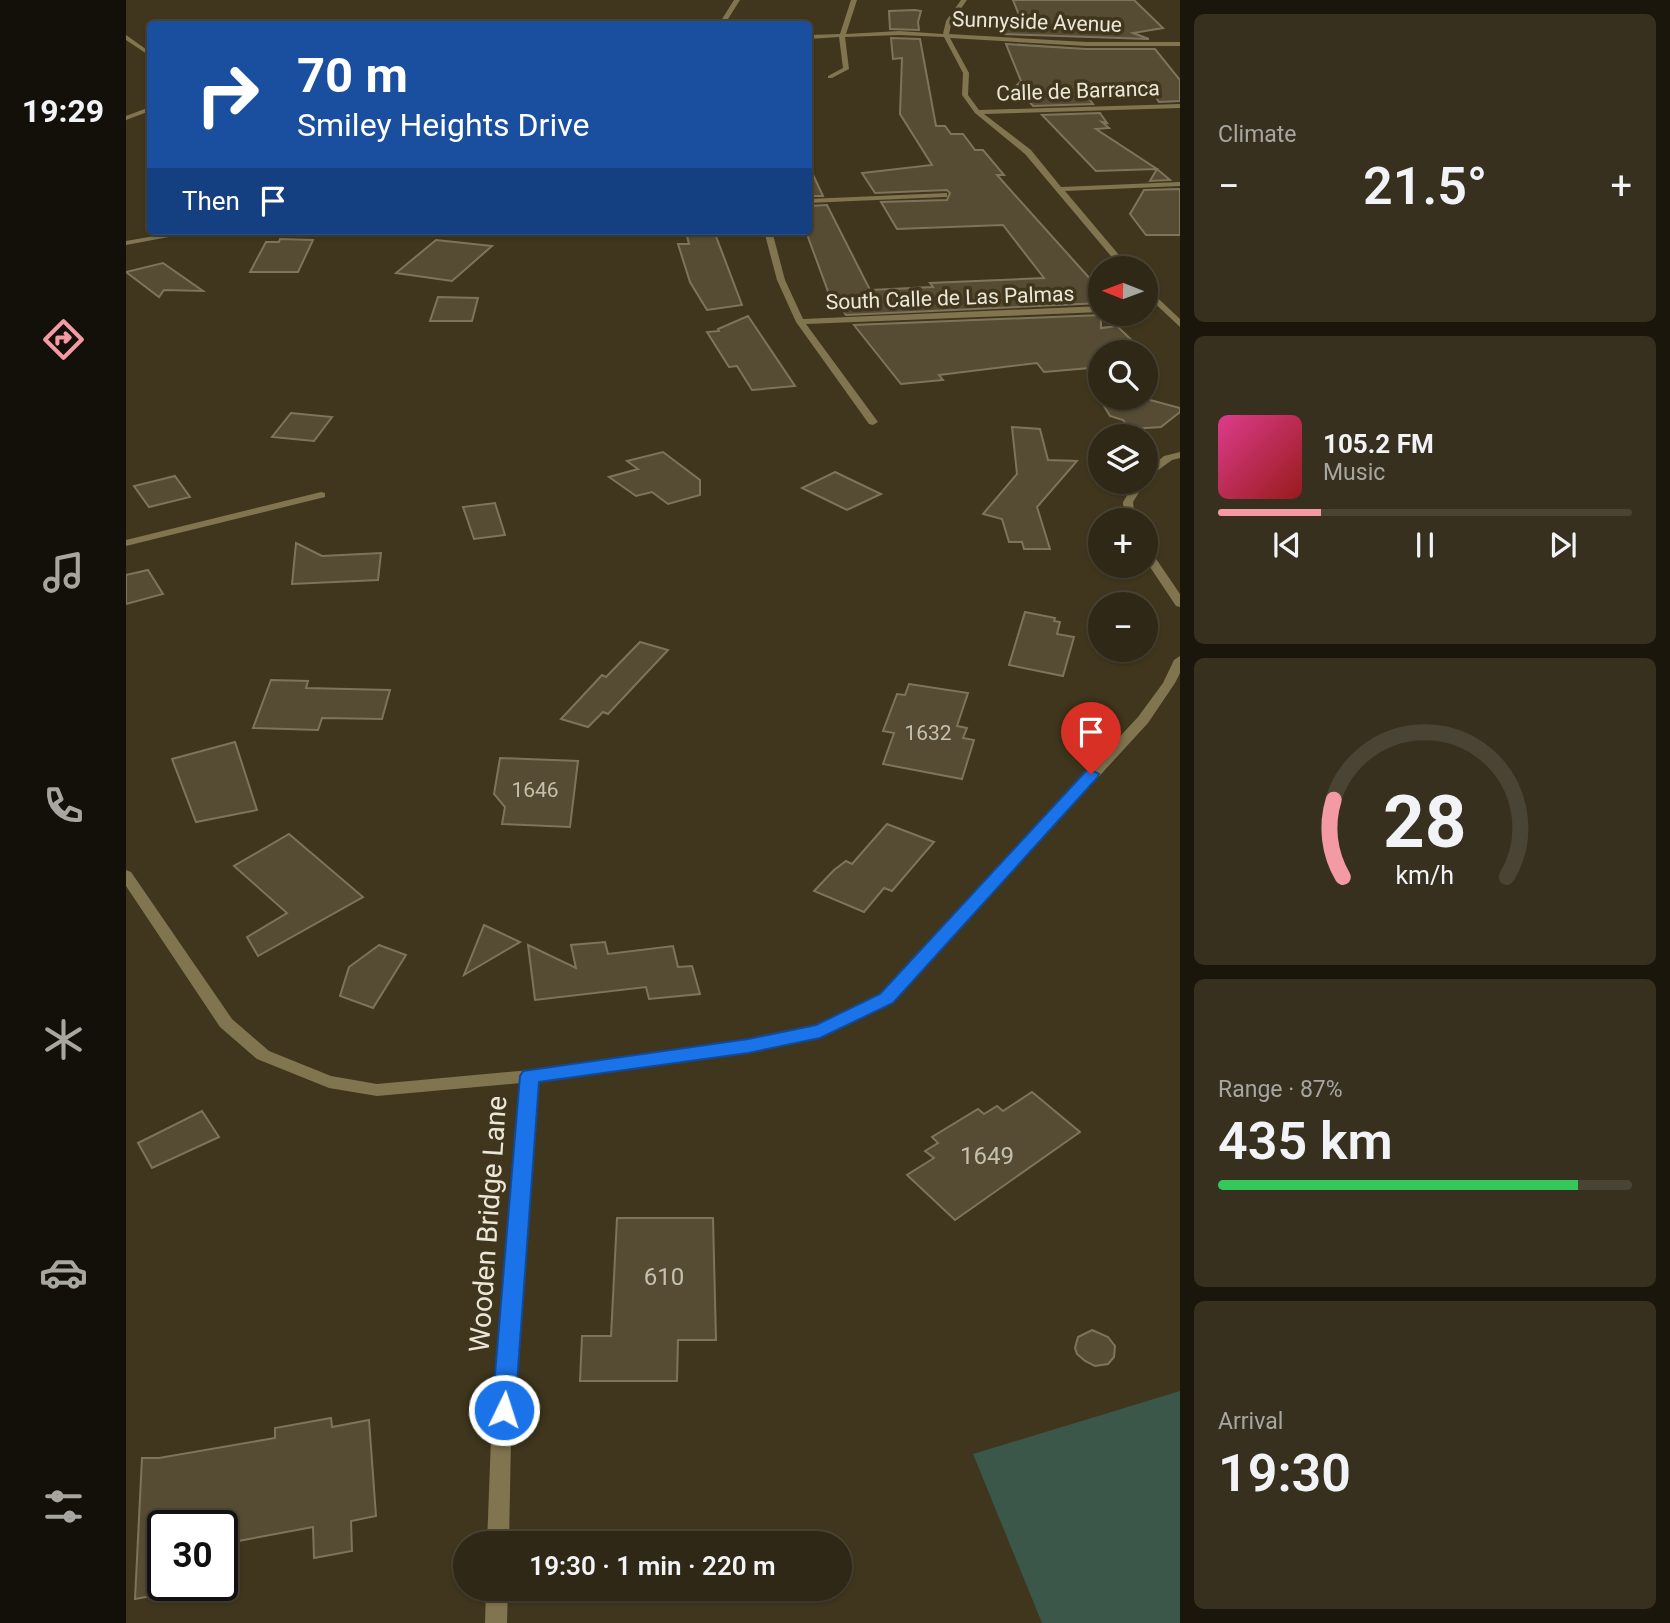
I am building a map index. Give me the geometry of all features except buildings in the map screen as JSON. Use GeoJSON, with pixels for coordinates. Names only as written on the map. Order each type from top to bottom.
{"type":"FeatureCollection","features":[{"type":"Feature","properties":{"kind":"street"},"geometry":{"type":"LineString","coordinates":[[725,21],[737,0]]}},
{"type":"Feature","properties":{"kind":"street"},"geometry":{"type":"LineString","coordinates":[[830,77],[846,69],[842,37],[854,0]]}},
{"type":"Feature","properties":{"kind":"street"},"geometry":{"type":"LineString","coordinates":[[964,0],[949,21],[946,36],[965,73],[965,95],[977,111],[1028,152],[1116,256]]}},
{"type":"Feature","properties":{"kind":"street","name":"Sunnyside Avenue"},"geometry":{"type":"LineString","coordinates":[[812,37],[899,33],[1086,44],[1180,44]]}},
{"type":"Feature","properties":{"kind":"street"},"geometry":{"type":"LineString","coordinates":[[126,37],[147,52]]}},
{"type":"Feature","properties":{"kind":"street","name":"Calle de Barranca"},"geometry":{"type":"LineString","coordinates":[[977,111],[1180,106]]}},
{"type":"Feature","properties":{"kind":"street"},"geometry":{"type":"LineString","coordinates":[[126,118],[147,110]]}},
{"type":"Feature","properties":{"kind":"street"},"geometry":{"type":"LineString","coordinates":[[1057,189],[1180,184]]}},
{"type":"Feature","properties":{"kind":"street"},"geometry":{"type":"LineString","coordinates":[[812,201],[944,195]]}},
{"type":"Feature","properties":{"kind":"street"},"geometry":{"type":"LineString","coordinates":[[126,243],[173,235]]}},
{"type":"Feature","properties":{"kind":"street"},"geometry":{"type":"LineString","coordinates":[[769,235],[782,280],[800,322],[873,422]]}},
{"type":"Feature","properties":{"kind":"street"},"geometry":{"type":"LineString","coordinates":[[1158,303],[1180,324]]}},
{"type":"Feature","properties":{"kind":"street","name":"South Calle de Las Palmas"},"geometry":{"type":"LineString","coordinates":[[800,322],[1088,310]]}},
{"type":"Feature","properties":{"kind":"street"},"geometry":{"type":"LineString","coordinates":[[1158,466],[1168,458],[1180,455]]}},
{"type":"Feature","properties":{"kind":"street"},"geometry":{"type":"LineString","coordinates":[[126,543],[321,495]]}},
{"type":"Feature","properties":{"kind":"street"},"geometry":{"type":"LineString","coordinates":[[1158,570],[1180,603]]}},
{"type":"Feature","properties":{"kind":"street"},"geometry":{"type":"LineString","coordinates":[[126,875],[226,1023],[263,1055],[329,1082],[377,1090],[530,1076],[748,1046],[820,1031],[886,998],[1143,720],[1169,683],[1180,660]]}},
{"type":"Feature","properties":{"kind":"street","name":"Wooden Bridge Lane"},"geometry":{"type":"LineString","coordinates":[[498,1531],[501,1438],[530,1076]]}},
{"type":"Feature","properties":{"kind":"street"},"geometry":{"type":"LineString","coordinates":[[496,1623],[497,1601]]}},
{"type":"Feature","properties":{"kind":"green space"},"geometry":{"type":"Polygon","coordinates":[[[1180,1391],[1180,1623],[1042,1623],[973,1454],[1180,1391]]]}},
{"type":"Feature","properties":{"kind":"route"},"geometry":{"type":"LineString","coordinates":[[504,1410],[530,1076],[748,1046],[820,1031],[886,998],[1091,774]]}}]}
